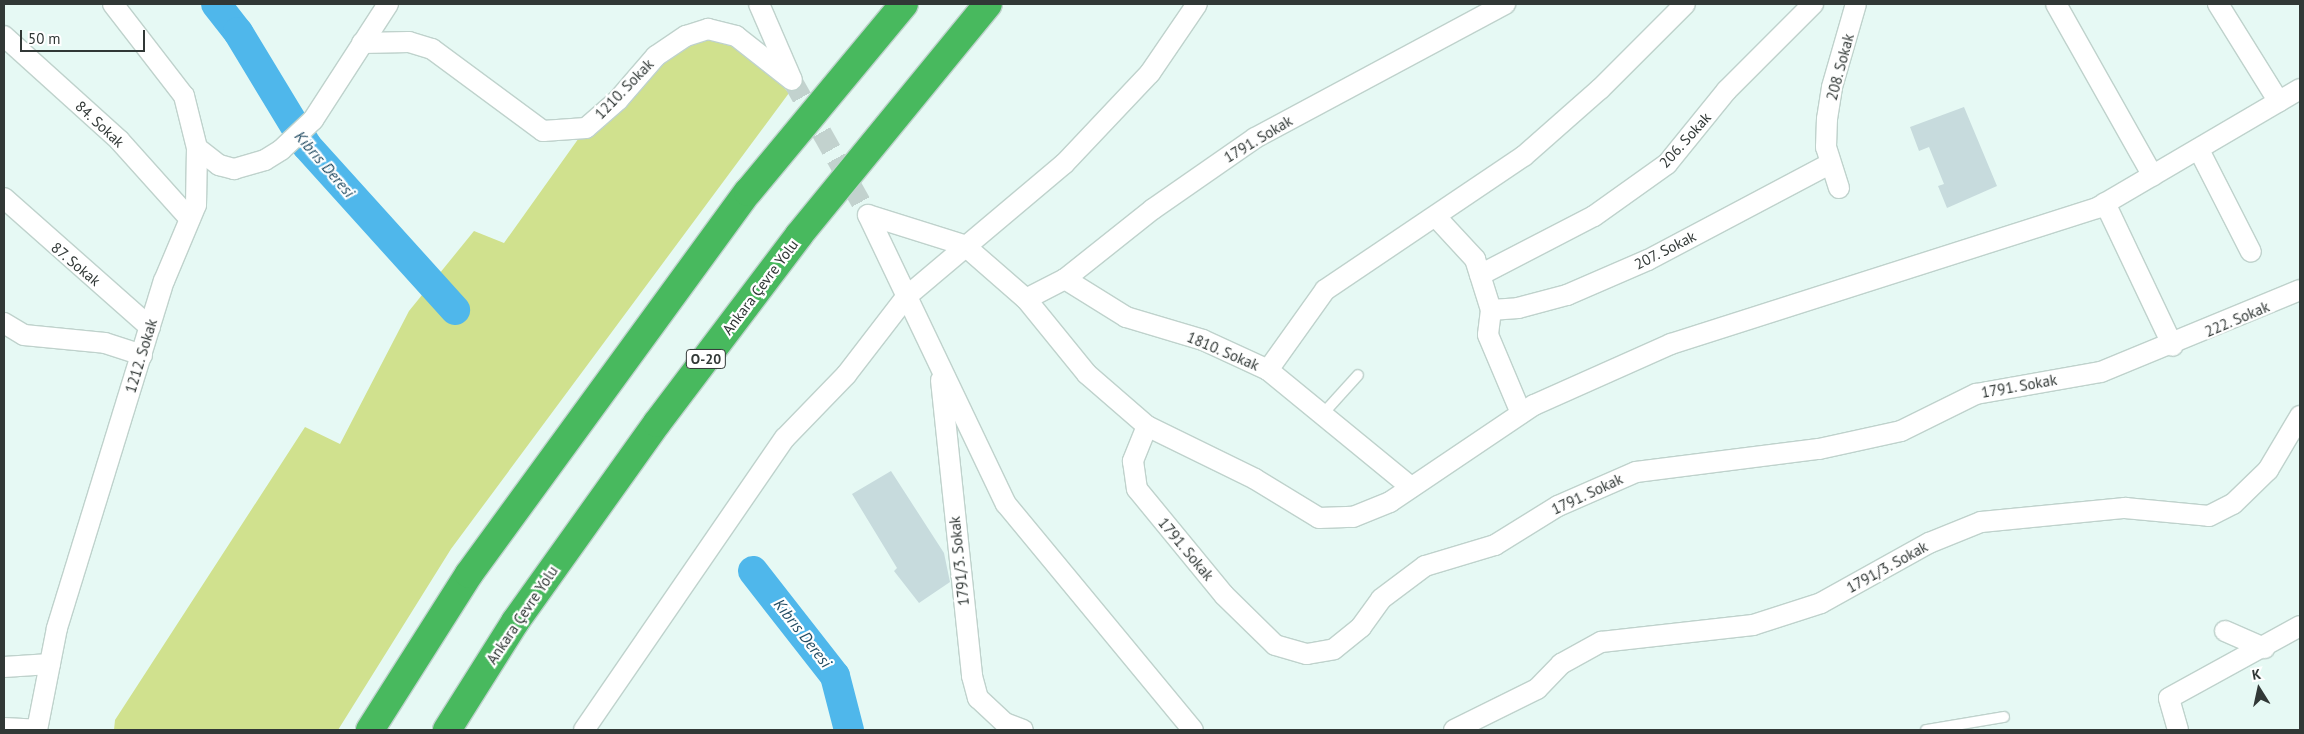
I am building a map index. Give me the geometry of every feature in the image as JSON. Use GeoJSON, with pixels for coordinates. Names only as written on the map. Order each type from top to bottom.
{"type":"FeatureCollection","features":[{"type":"Feature","properties":{"kind":"highway"},"geometry":{"type":"LineString","coordinates":[[370,730],[470,574],[748,192],[904,4]]}},
{"type":"Feature","properties":{"kind":"highway","name":"Ankara Çevre Yolu"},"geometry":{"type":"LineString","coordinates":[[447,730],[515,622],[657,423],[811,220],[988,4]]}},
{"type":"Feature","properties":{"kind":"street","name":"1212. Sokak"},"geometry":{"type":"LineString","coordinates":[[37,730],[57,628],[150,327],[196,205],[197,148],[184,96],[113,4]]}},
{"type":"Feature","properties":{"kind":"street"},"geometry":{"type":"LineString","coordinates":[[197,148],[219,165],[234,169],[265,160],[281,150],[313,120],[388,4]]}},
{"type":"Feature","properties":{"kind":"street","name":"1210. Sokak"},"geometry":{"type":"LineString","coordinates":[[362,43],[409,42],[432,49],[543,131],[586,128],[618,100],[656,56],[686,36],[708,29],[736,36],[792,80],[759,4]]}},
{"type":"Feature","properties":{"kind":"street"},"geometry":{"type":"LineString","coordinates":[[584,730],[785,438],[846,374],[906,297],[964,245],[1064,164],[1150,72],[1197,4]]}},
{"type":"Feature","properties":{"kind":"street","name":"1791. Sokak"},"geometry":{"type":"LineString","coordinates":[[1026,299],[1065,279],[1153,209],[1254,138],[1506,4]]}},
{"type":"Feature","properties":{"kind":"street"},"geometry":{"type":"LineString","coordinates":[[1268,370],[1325,290],[1437,218],[1524,156],[1600,90],[1685,4]]}},
{"type":"Feature","properties":{"kind":"street","name":"206. Sokak"},"geometry":{"type":"LineString","coordinates":[[1480,275],[1594,216],[1667,164],[1727,90],[1813,4]]}},
{"type":"Feature","properties":{"kind":"street","name":"208. Sokak"},"geometry":{"type":"LineString","coordinates":[[1839,188],[1829,164],[1826,148],[1832,86],[1856,4]]}},
{"type":"Feature","properties":{"kind":"street"},"geometry":{"type":"LineString","coordinates":[[2056,4],[2153,176]]}},
{"type":"Feature","properties":{"kind":"street"},"geometry":{"type":"LineString","coordinates":[[2218,4],[2278,102]]}},
{"type":"Feature","properties":{"kind":"street","name":"84. Sokak"},"geometry":{"type":"LineString","coordinates":[[4,36],[119,140],[190,219]]}},
{"type":"Feature","properties":{"kind":"street"},"geometry":{"type":"LineString","coordinates":[[1193,730],[1006,504],[868,216],[964,245],[1026,299],[1087,374],[1147,426],[1254,479],[1318,518],[1353,517],[1390,502],[1521,413],[1671,344],[2105,203],[2199,150],[2300,89]]}},
{"type":"Feature","properties":{"kind":"street"},"geometry":{"type":"LineString","coordinates":[[2199,150],[2251,252]]}},
{"type":"Feature","properties":{"kind":"street","name":"207. Sokak"},"geometry":{"type":"LineString","coordinates":[[1492,310],[1518,308],[1567,295],[1648,260],[1829,164]]}},
{"type":"Feature","properties":{"kind":"street","name":"87. Sokak"},"geometry":{"type":"LineString","coordinates":[[4,198],[150,327]]}},
{"type":"Feature","properties":{"kind":"street"},"geometry":{"type":"LineString","coordinates":[[2105,203],[2173,346]]}},
{"type":"Feature","properties":{"kind":"street"},"geometry":{"type":"LineString","coordinates":[[1437,218],[1475,259],[1492,310],[1488,335],[1521,413]]}},
{"type":"Feature","properties":{"kind":"street","name":"1810. Sokak"},"geometry":{"type":"LineString","coordinates":[[1065,279],[1126,317],[1203,340],[1268,370],[1320,417],[1411,488]]}},
{"type":"Feature","properties":{"kind":"street","name":"222. Sokak"},"geometry":{"type":"LineString","coordinates":[[2173,346],[2300,290]]}},
{"type":"Feature","properties":{"kind":"street"},"geometry":{"type":"LineString","coordinates":[[4,323],[24,335],[105,343],[142,354]]}},
{"type":"Feature","properties":{"kind":"street","name":"1791. Sokak"},"geometry":{"type":"LineString","coordinates":[[1147,426],[1133,461],[1137,489],[1224,595],[1269,638],[1294,654],[1307,654],[1334,649],[1361,627],[1381,599],[1425,566],[1495,545],[1558,506],[1636,472],[1872,438],[1901,431],[1976,394],[2101,372],[2173,346]]}},
{"type":"Feature","properties":{"kind":"street","name":"1791/3. Sokak"},"geometry":{"type":"LineString","coordinates":[[940,368],[972,676],[978,698],[1005,723],[1023,730]]}},
{"type":"Feature","properties":{"kind":"street","name":"1791/3. Sokak"},"geometry":{"type":"LineString","coordinates":[[1454,730],[1537,689],[1561,664],[1600,642],[1762,622],[1821,603],[1929,543],[1981,522],[2125,508],[2209,516],[2233,504],[2268,470],[2300,416]]}},
{"type":"Feature","properties":{"kind":"street"},"geometry":{"type":"LineString","coordinates":[[2178,730],[2169,698],[2264,648],[2300,626]]}},
{"type":"Feature","properties":{"kind":"street"},"geometry":{"type":"LineString","coordinates":[[2225,631],[2264,648]]}},
{"type":"Feature","properties":{"kind":"street"},"geometry":{"type":"LineString","coordinates":[[4,667],[50,664]]}},
{"type":"Feature","properties":{"kind":"street"},"geometry":{"type":"LineString","coordinates":[[4,728],[37,730]]}},
{"type":"Feature","properties":{"kind":"lane"},"geometry":{"type":"LineString","coordinates":[[1320,417],[1358,375]]}},
{"type":"Feature","properties":{"kind":"lane"},"geometry":{"type":"LineString","coordinates":[[1926,730],[2004,717]]}},
{"type":"Feature","properties":{"kind":"green space"},"geometry":{"type":"Polygon","coordinates":[[[686,36],[736,36],[789,93],[451,549],[338,730],[114,730],[115,720],[305,427],[340,444],[409,311],[474,231],[504,243],[586,128],[686,36]]]}},
{"type":"Feature","properties":{"kind":"building"},"geometry":{"type":"Polygon","coordinates":[[[1964,107],[1997,186],[1947,208],[1938,186],[1944,184],[1929,147],[1919,151],[1910,127],[1964,107]]]}},
{"type":"Feature","properties":{"kind":"building"},"geometry":{"type":"Polygon","coordinates":[[[891,471],[944,553],[950,582],[919,603],[894,571],[897,568],[852,494],[891,471]]]}},
{"type":"Feature","properties":{"kind":"waterway","name":"Kıbrıs Deresi"},"geometry":{"type":"LineString","coordinates":[[216,4],[238,32],[307,146],[455,310]]}},
{"type":"Feature","properties":{"kind":"waterway","name":"Kıbrıs Deresi"},"geometry":{"type":"LineString","coordinates":[[753,571],[835,676],[849,730]]}},
{"type":"Feature","properties":{"kind":"tunnel"},"geometry":{"type":"LineString","coordinates":[[792,80],[868,215]]}}]}
